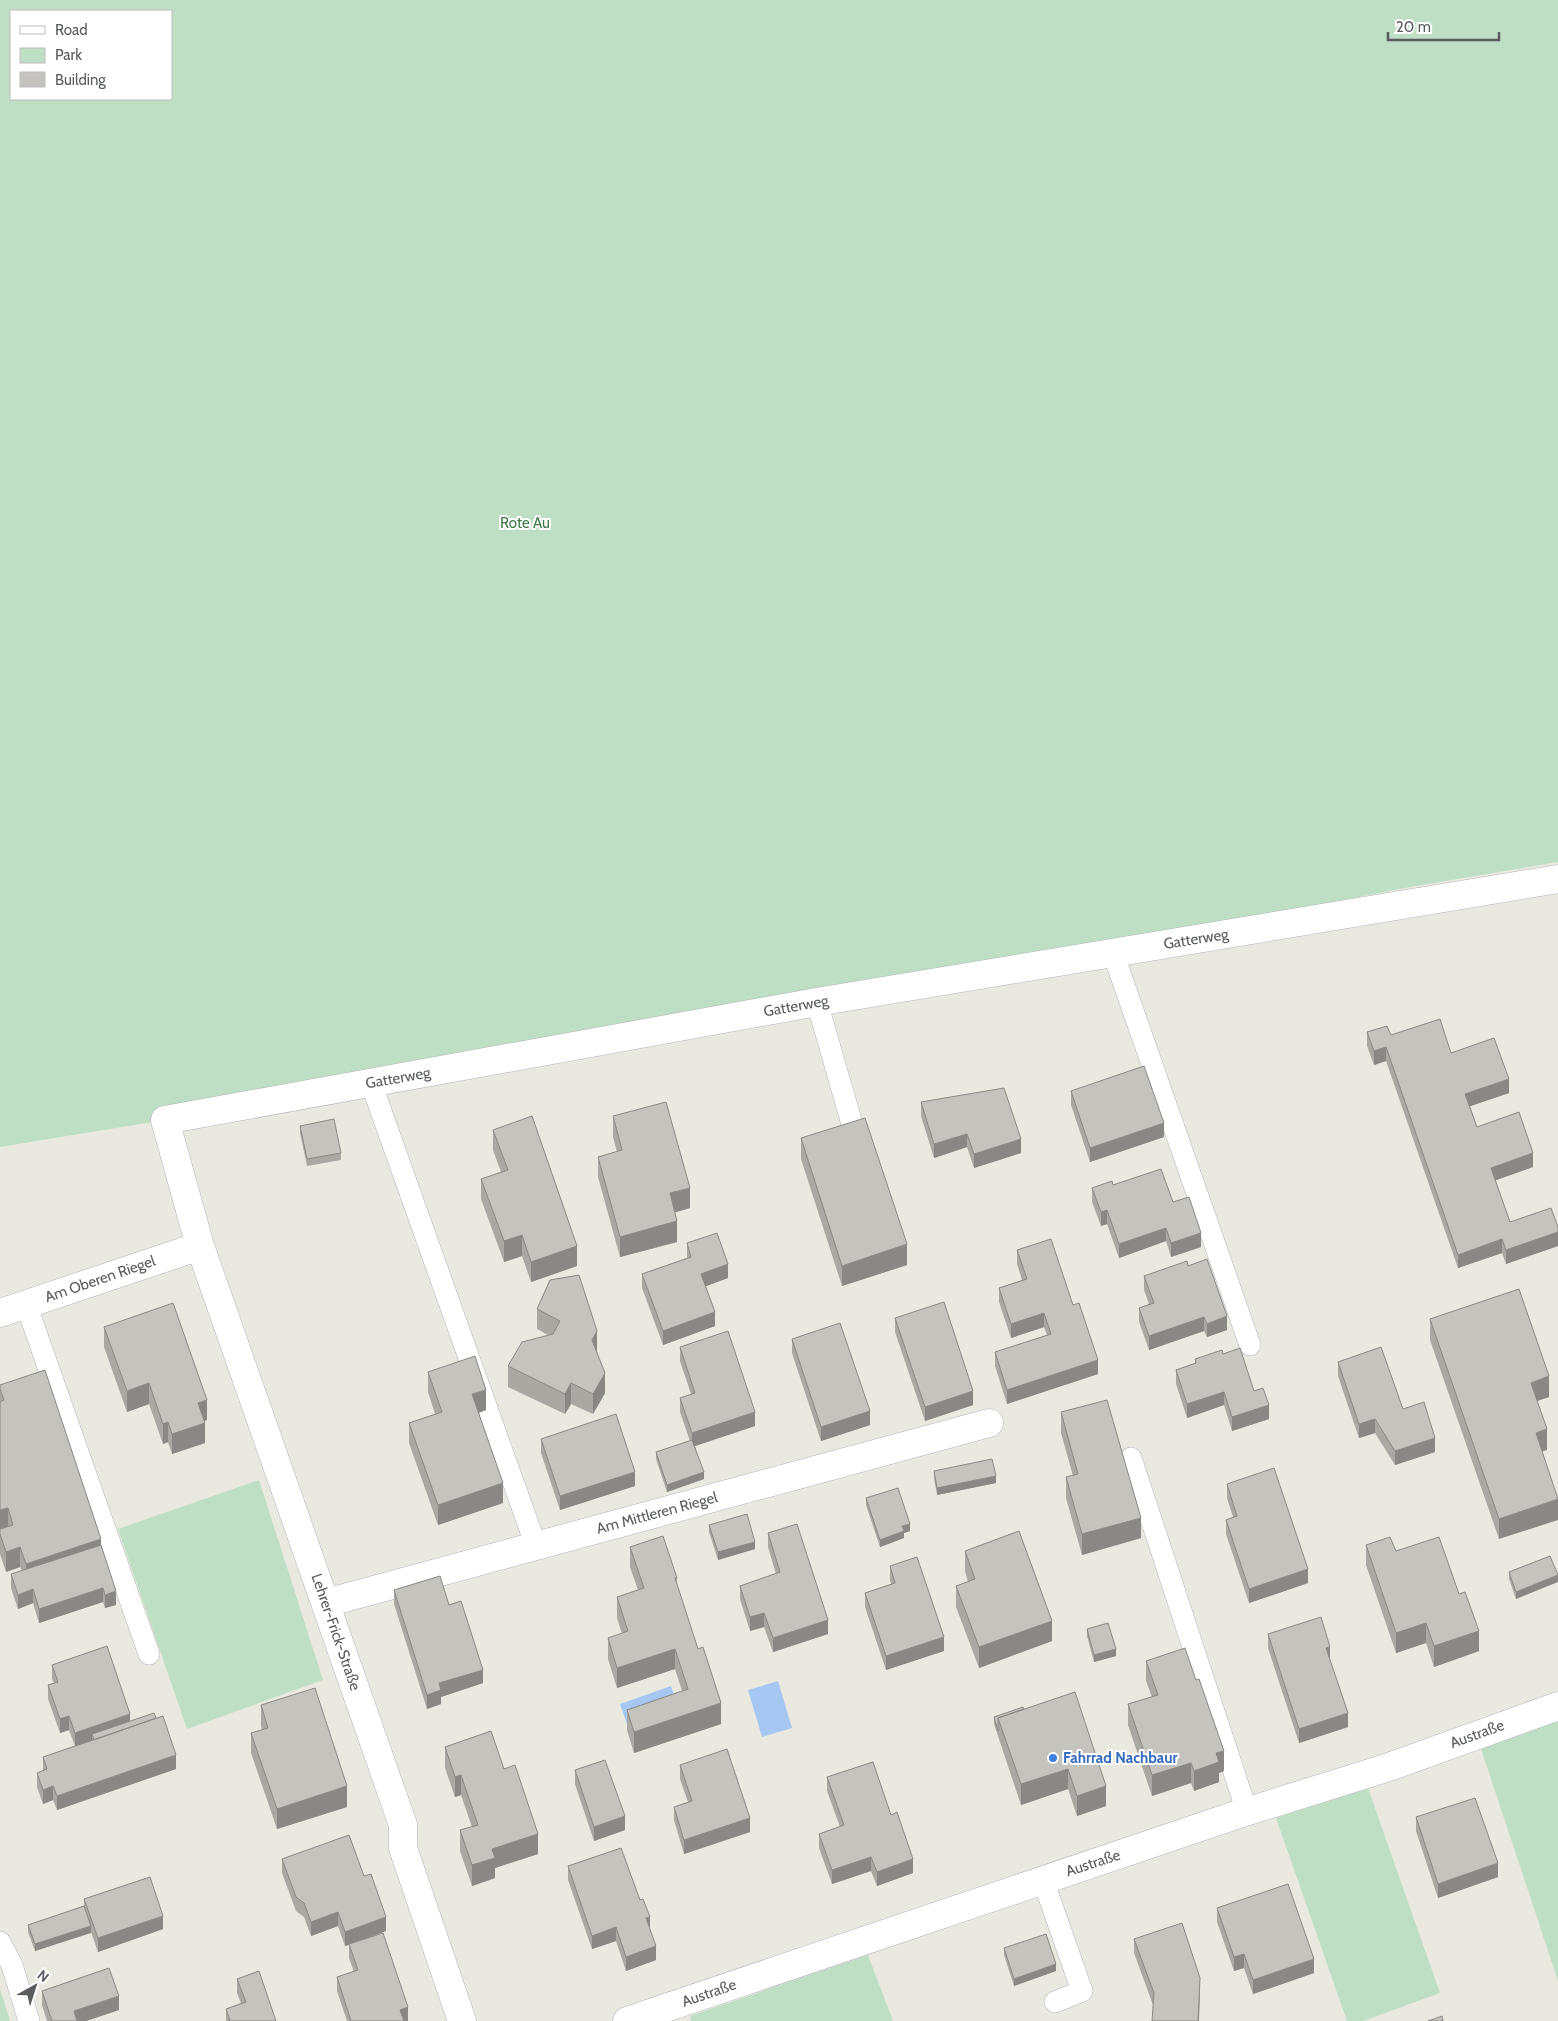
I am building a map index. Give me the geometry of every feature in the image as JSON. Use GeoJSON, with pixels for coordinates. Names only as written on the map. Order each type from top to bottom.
{"type":"FeatureCollection","features":[{"type":"Feature","properties":{"kind":"street","name":"Gatterweg"},"geometry":{"type":"LineString","coordinates":[[200,1246],[165,1120],[817,1002],[1558,879]]}},
{"type":"Feature","properties":{"kind":"street","name":"Am Oberen Riegel"},"geometry":{"type":"LineString","coordinates":[[0,1314],[200,1246]]}},
{"type":"Feature","properties":{"kind":"street","name":"Lehrer-Frick-Straße"},"geometry":{"type":"LineString","coordinates":[[200,1246],[403,1825],[403,1848],[462,2021]]}},
{"type":"Feature","properties":{"kind":"street","name":"Am Mittleren Riegel"},"geometry":{"type":"LineString","coordinates":[[326,1603],[988,1423]]}},
{"type":"Feature","properties":{"kind":"street","name":"Austraße"},"geometry":{"type":"LineString","coordinates":[[627,2021],[1246,1812],[1389,1767],[1558,1706]]}},
{"type":"Feature","properties":{"kind":"lane"},"geometry":{"type":"LineString","coordinates":[[1113,953],[1250,1345]]}},
{"type":"Feature","properties":{"kind":"lane"},"geometry":{"type":"LineString","coordinates":[[817,1002],[852,1124]]}},
{"type":"Feature","properties":{"kind":"lane"},"geometry":{"type":"LineString","coordinates":[[371,1083],[536,1546]]}},
{"type":"Feature","properties":{"kind":"lane"},"geometry":{"type":"LineString","coordinates":[[26,1304],[149,1654]]}},
{"type":"Feature","properties":{"kind":"lane"},"geometry":{"type":"LineString","coordinates":[[1131,1458],[1246,1812]]}},
{"type":"Feature","properties":{"kind":"lane"},"geometry":{"type":"LineString","coordinates":[[1044,1880],[1082,1991],[1055,2002]]}},
{"type":"Feature","properties":{"kind":"lane"},"geometry":{"type":"LineString","coordinates":[[0,1942],[12,1965],[29,2021]]}},
{"type":"Feature","properties":{"kind":"green space","name":"Rote Au"},"geometry":{"type":"Polygon","coordinates":[[[0,0],[1558,0],[1558,862],[1410,887],[817,1002],[165,1120],[0,1147],[0,0]]]}},
{"type":"Feature","properties":{"kind":"green space"},"geometry":{"type":"Polygon","coordinates":[[[259,1480],[323,1680],[187,1729],[118,1529],[259,1480]]]}},
{"type":"Feature","properties":{"kind":"green space"},"geometry":{"type":"Polygon","coordinates":[[[1558,1720],[1558,1981],[1481,1749],[1558,1720]]]}},
{"type":"Feature","properties":{"kind":"green space"},"geometry":{"type":"Polygon","coordinates":[[[1368,1788],[1440,1993],[1363,2021],[1347,2021],[1276,1818],[1368,1788]]]}},
{"type":"Feature","properties":{"kind":"green space"},"geometry":{"type":"Polygon","coordinates":[[[868,1955],[893,2021],[691,2021],[690,2016],[868,1955]]]}},
{"type":"Feature","properties":{"kind":"green space"},"geometry":{"type":"Polygon","coordinates":[[[0,1989],[10,2021],[0,2021],[0,1989]]]}},
{"type":"Feature","properties":{"kind":"water"},"geometry":{"type":"Polygon","coordinates":[[[778,1681],[792,1728],[762,1737],[748,1690],[778,1681]]]}},
{"type":"Feature","properties":{"kind":"water"},"geometry":{"type":"Polygon","coordinates":[[[671,1686],[678,1706],[627,1724],[620,1704],[671,1686]]]}},
{"type":"Feature","properties":{"kind":"building"},"geometry":{"type":"Polygon","coordinates":[[[1440,1019],[1451,1053],[1494,1038],[1509,1079],[1465,1094],[1477,1127],[1519,1112],[1533,1153],[1491,1168],[1510,1222],[1551,1208],[1558,1232],[1506,1250],[1502,1239],[1458,1255],[1386,1047],[1374,1051],[1367,1032],[1387,1026],[1391,1035],[1440,1019]]]}},
{"type":"Feature","properties":{"kind":"building"},"geometry":{"type":"Polygon","coordinates":[[[1144,1066],[1164,1123],[1090,1148],[1071,1091],[1144,1066]]]}},
{"type":"Feature","properties":{"kind":"building"},"geometry":{"type":"Polygon","coordinates":[[[1004,1088],[1021,1139],[974,1154],[967,1134],[934,1144],[921,1102],[1004,1088]]]}},
{"type":"Feature","properties":{"kind":"building"},"geometry":{"type":"Polygon","coordinates":[[[666,1102],[690,1188],[670,1193],[677,1221],[620,1237],[598,1157],[622,1150],[613,1116],[666,1102]]]}},
{"type":"Feature","properties":{"kind":"building"},"geometry":{"type":"Polygon","coordinates":[[[532,1116],[577,1246],[531,1262],[522,1235],[504,1241],[481,1179],[508,1170],[493,1130],[532,1116]]]}},
{"type":"Feature","properties":{"kind":"building"},"geometry":{"type":"Polygon","coordinates":[[[865,1118],[907,1244],[842,1266],[801,1138],[865,1118]]]}},
{"type":"Feature","properties":{"kind":"building"},"geometry":{"type":"Polygon","coordinates":[[[334,1119],[341,1153],[307,1159],[300,1126],[334,1119]]]}},
{"type":"Feature","properties":{"kind":"building"},"geometry":{"type":"Polygon","coordinates":[[[1161,1169],[1173,1202],[1189,1197],[1201,1233],[1171,1243],[1166,1228],[1119,1244],[1107,1210],[1101,1212],[1092,1188],[1112,1181],[1113,1185],[1161,1169]]]}},
{"type":"Feature","properties":{"kind":"building"},"geometry":{"type":"Polygon","coordinates":[[[717,1233],[728,1264],[701,1274],[715,1312],[663,1331],[642,1274],[691,1257],[687,1243],[717,1233]]]}},
{"type":"Feature","properties":{"kind":"building"},"geometry":{"type":"Polygon","coordinates":[[[1051,1239],[1073,1305],[1079,1303],[1098,1360],[1007,1390],[995,1352],[1051,1334],[1044,1313],[1011,1324],[999,1288],[1027,1279],[1017,1250],[1051,1239]]]}},
{"type":"Feature","properties":{"kind":"building"},"geometry":{"type":"Polygon","coordinates":[[[1207,1259],[1227,1316],[1207,1324],[1204,1317],[1149,1336],[1139,1308],[1154,1303],[1144,1276],[1187,1261],[1188,1266],[1207,1259]]]}},
{"type":"Feature","properties":{"kind":"building"},"geometry":{"type":"Polygon","coordinates":[[[579,1275],[597,1331],[592,1340],[605,1373],[593,1394],[571,1383],[565,1394],[508,1366],[522,1342],[553,1334],[560,1321],[537,1309],[550,1280],[579,1275]]]}},
{"type":"Feature","properties":{"kind":"building"},"geometry":{"type":"Polygon","coordinates":[[[1519,1289],[1549,1376],[1531,1383],[1547,1429],[1536,1433],[1558,1499],[1499,1519],[1430,1319],[1519,1289]]]}},
{"type":"Feature","properties":{"kind":"building"},"geometry":{"type":"Polygon","coordinates":[[[944,1302],[973,1391],[925,1407],[895,1318],[944,1302]]]}},
{"type":"Feature","properties":{"kind":"building"},"geometry":{"type":"Polygon","coordinates":[[[173,1303],[207,1400],[198,1403],[205,1423],[172,1434],[168,1422],[163,1424],[149,1383],[127,1391],[104,1327],[173,1303]]]}},
{"type":"Feature","properties":{"kind":"building"},"geometry":{"type":"Polygon","coordinates":[[[840,1323],[870,1411],[821,1427],[792,1339],[840,1323]]]}},
{"type":"Feature","properties":{"kind":"building"},"geometry":{"type":"Polygon","coordinates":[[[728,1331],[755,1412],[692,1433],[680,1398],[695,1393],[680,1347],[728,1331]]]}},
{"type":"Feature","properties":{"kind":"building"},"geometry":{"type":"Polygon","coordinates":[[[1381,1347],[1403,1409],[1424,1402],[1435,1438],[1395,1451],[1375,1419],[1359,1424],[1338,1362],[1381,1347]]]}},
{"type":"Feature","properties":{"kind":"building"},"geometry":{"type":"Polygon","coordinates":[[[1240,1348],[1254,1391],[1263,1388],[1269,1405],[1232,1417],[1224,1392],[1187,1404],[1176,1370],[1196,1363],[1195,1359],[1222,1350],[1223,1354],[1240,1348]]]}},
{"type":"Feature","properties":{"kind":"building"},"geometry":{"type":"Polygon","coordinates":[[[475,1356],[486,1390],[472,1394],[503,1483],[438,1505],[409,1423],[442,1412],[428,1372],[475,1356]]]}},
{"type":"Feature","properties":{"kind":"building"},"geometry":{"type":"Polygon","coordinates":[[[45,1370],[101,1539],[26,1564],[20,1547],[6,1552],[0,1534],[0,1529],[13,1525],[8,1508],[0,1510],[0,1402],[4,1400],[0,1385],[45,1370]]]}},
{"type":"Feature","properties":{"kind":"building"},"geometry":{"type":"Polygon","coordinates":[[[1107,1400],[1141,1518],[1082,1534],[1066,1477],[1078,1474],[1061,1412],[1107,1400]]]}},
{"type":"Feature","properties":{"kind":"building"},"geometry":{"type":"Polygon","coordinates":[[[616,1414],[635,1472],[560,1496],[541,1439],[616,1414]]]}},
{"type":"Feature","properties":{"kind":"building"},"geometry":{"type":"Polygon","coordinates":[[[692,1440],[704,1472],[667,1485],[656,1452],[692,1440]]]}},
{"type":"Feature","properties":{"kind":"building"},"geometry":{"type":"Polygon","coordinates":[[[992,1459],[996,1476],[937,1488],[934,1471],[992,1459]]]}},
{"type":"Feature","properties":{"kind":"building"},"geometry":{"type":"Polygon","coordinates":[[[1274,1468],[1308,1569],[1249,1589],[1226,1520],[1237,1516],[1227,1484],[1274,1468]]]}},
{"type":"Feature","properties":{"kind":"building"},"geometry":{"type":"Polygon","coordinates":[[[898,1488],[910,1524],[902,1526],[904,1531],[880,1540],[866,1498],[898,1488]]]}},
{"type":"Feature","properties":{"kind":"building"},"geometry":{"type":"Polygon","coordinates":[[[747,1514],[755,1542],[718,1552],[709,1525],[747,1514]]]}},
{"type":"Feature","properties":{"kind":"building"},"geometry":{"type":"Polygon","coordinates":[[[797,1524],[828,1620],[773,1638],[764,1613],[750,1617],[740,1586],[780,1572],[768,1533],[797,1524]]]}},
{"type":"Feature","properties":{"kind":"building"},"geometry":{"type":"Polygon","coordinates":[[[1019,1531],[1052,1621],[979,1647],[956,1586],[975,1579],[965,1551],[1019,1531]]]}},
{"type":"Feature","properties":{"kind":"building"},"geometry":{"type":"Polygon","coordinates":[[[663,1536],[698,1649],[703,1647],[721,1703],[634,1732],[627,1710],[688,1689],[675,1649],[617,1668],[608,1638],[628,1631],[617,1597],[644,1588],[630,1547],[663,1536]]]}},
{"type":"Feature","properties":{"kind":"building"},"geometry":{"type":"Polygon","coordinates":[[[1390,1537],[1396,1551],[1439,1537],[1459,1594],[1465,1592],[1479,1631],[1434,1646],[1426,1623],[1396,1633],[1366,1545],[1390,1537]]]}},
{"type":"Feature","properties":{"kind":"building"},"geometry":{"type":"Polygon","coordinates":[[[101,1545],[116,1591],[105,1595],[103,1588],[39,1609],[33,1589],[18,1595],[11,1574],[101,1545]]]}},
{"type":"Feature","properties":{"kind":"building"},"geometry":{"type":"Polygon","coordinates":[[[1550,1556],[1558,1575],[1516,1592],[1509,1572],[1550,1556]]]}},
{"type":"Feature","properties":{"kind":"building"},"geometry":{"type":"Polygon","coordinates":[[[917,1557],[944,1637],[886,1656],[865,1593],[895,1583],[890,1566],[917,1557]]]}},
{"type":"Feature","properties":{"kind":"building"},"geometry":{"type":"Polygon","coordinates":[[[440,1576],[449,1605],[461,1601],[483,1670],[439,1683],[441,1690],[427,1695],[394,1590],[440,1576]]]}},
{"type":"Feature","properties":{"kind":"building"},"geometry":{"type":"Polygon","coordinates":[[[1321,1617],[1330,1647],[1326,1648],[1348,1713],[1299,1729],[1268,1634],[1321,1617]]]}},
{"type":"Feature","properties":{"kind":"building"},"geometry":{"type":"Polygon","coordinates":[[[1108,1623],[1116,1649],[1094,1655],[1087,1629],[1108,1623]]]}},
{"type":"Feature","properties":{"kind":"building"},"geometry":{"type":"Polygon","coordinates":[[[107,1646],[130,1714],[75,1733],[69,1716],[60,1719],[48,1685],[58,1682],[52,1665],[107,1646]]]}},
{"type":"Feature","properties":{"kind":"building"},"geometry":{"type":"Polygon","coordinates":[[[1185,1648],[1196,1680],[1199,1679],[1224,1751],[1216,1753],[1219,1762],[1194,1771],[1191,1763],[1152,1775],[1128,1704],[1158,1695],[1146,1661],[1185,1648]]]}},
{"type":"Feature","properties":{"kind":"building"},"geometry":{"type":"Polygon","coordinates":[[[315,1688],[347,1786],[277,1809],[251,1733],[268,1728],[261,1705],[315,1688]]]}},
{"type":"Feature","properties":{"kind":"building"},"geometry":{"type":"Polygon","coordinates":[[[1075,1692],[1106,1786],[1077,1796],[1068,1769],[1021,1784],[998,1718],[1075,1692]]]}},
{"type":"Feature","properties":{"kind":"building"},"geometry":{"type":"Polygon","coordinates":[[[1023,1707],[1024,1709],[998,1718],[998,1731],[994,1717],[1023,1707]]]}},
{"type":"Feature","properties":{"kind":"building"},"geometry":{"type":"Polygon","coordinates":[[[154,1713],[156,1718],[94,1740],[92,1734],[154,1713]]]}},
{"type":"Feature","properties":{"kind":"building"},"geometry":{"type":"Polygon","coordinates":[[[163,1716],[176,1755],[57,1796],[53,1786],[43,1790],[37,1773],[47,1769],[43,1757],[163,1716]]]}},
{"type":"Feature","properties":{"kind":"building"},"geometry":{"type":"Polygon","coordinates":[[[491,1731],[504,1769],[515,1765],[538,1834],[492,1849],[495,1858],[472,1865],[460,1830],[478,1825],[461,1775],[455,1777],[445,1747],[491,1731]]]}},
{"type":"Feature","properties":{"kind":"building"},"geometry":{"type":"Polygon","coordinates":[[[727,1749],[750,1818],[684,1840],[674,1807],[692,1801],[680,1765],[727,1749]]]}},
{"type":"Feature","properties":{"kind":"building"},"geometry":{"type":"Polygon","coordinates":[[[605,1760],[625,1816],[594,1827],[575,1770],[605,1760]]]}},
{"type":"Feature","properties":{"kind":"building"},"geometry":{"type":"Polygon","coordinates":[[[873,1762],[891,1815],[897,1812],[913,1859],[877,1872],[871,1857],[832,1870],[819,1834],[844,1825],[827,1777],[873,1762]]]}},
{"type":"Feature","properties":{"kind":"building"},"geometry":{"type":"Polygon","coordinates":[[[1475,1798],[1498,1863],[1438,1884],[1416,1817],[1475,1798]]]}},
{"type":"Feature","properties":{"kind":"building"},"geometry":{"type":"Polygon","coordinates":[[[349,1835],[364,1876],[371,1874],[386,1917],[345,1932],[338,1912],[311,1922],[304,1903],[296,1897],[282,1859],[349,1835]]]}},
{"type":"Feature","properties":{"kind":"building"},"geometry":{"type":"Polygon","coordinates":[[[621,1848],[640,1900],[643,1899],[650,1917],[646,1918],[656,1946],[626,1957],[616,1927],[592,1936],[568,1866],[621,1848]]]}},
{"type":"Feature","properties":{"kind":"building"},"geometry":{"type":"Polygon","coordinates":[[[150,1877],[163,1916],[98,1938],[84,1899],[150,1877]]]}},
{"type":"Feature","properties":{"kind":"building"},"geometry":{"type":"Polygon","coordinates":[[[1288,1884],[1314,1959],[1253,1980],[1244,1954],[1234,1957],[1217,1908],[1288,1884]]]}},
{"type":"Feature","properties":{"kind":"building"},"geometry":{"type":"Polygon","coordinates":[[[84,1906],[91,1926],[35,1944],[28,1925],[84,1906]]]}},
{"type":"Feature","properties":{"kind":"building"},"geometry":{"type":"Polygon","coordinates":[[[1182,1923],[1200,1978],[1198,2021],[1152,2021],[1154,1993],[1134,1939],[1182,1923]]]}},
{"type":"Feature","properties":{"kind":"building"},"geometry":{"type":"Polygon","coordinates":[[[383,1933],[408,2007],[400,2010],[404,2021],[351,2021],[337,1977],[358,1970],[349,1944],[383,1933]]]}},
{"type":"Feature","properties":{"kind":"building"},"geometry":{"type":"Polygon","coordinates":[[[1046,1934],[1056,1964],[1014,1979],[1004,1948],[1046,1934]]]}},
{"type":"Feature","properties":{"kind":"building"},"geometry":{"type":"Polygon","coordinates":[[[109,1968],[119,1996],[74,2011],[77,2021],[52,2021],[42,1991],[109,1968]]]}},
{"type":"Feature","properties":{"kind":"building"},"geometry":{"type":"Polygon","coordinates":[[[259,1971],[276,2021],[230,2021],[226,2009],[246,2002],[237,1979],[259,1971]]]}},
{"type":"Feature","properties":{"kind":"building"},"geometry":{"type":"Polygon","coordinates":[[[1442,2016],[1443,2021],[1428,2021],[1442,2016]]]}},
{"type":"Feature","properties":{"kind":"place","name":"Fahrrad Nachbaur"},"geometry":{"type":"Point","coordinates":[1053,1758]}}]}
